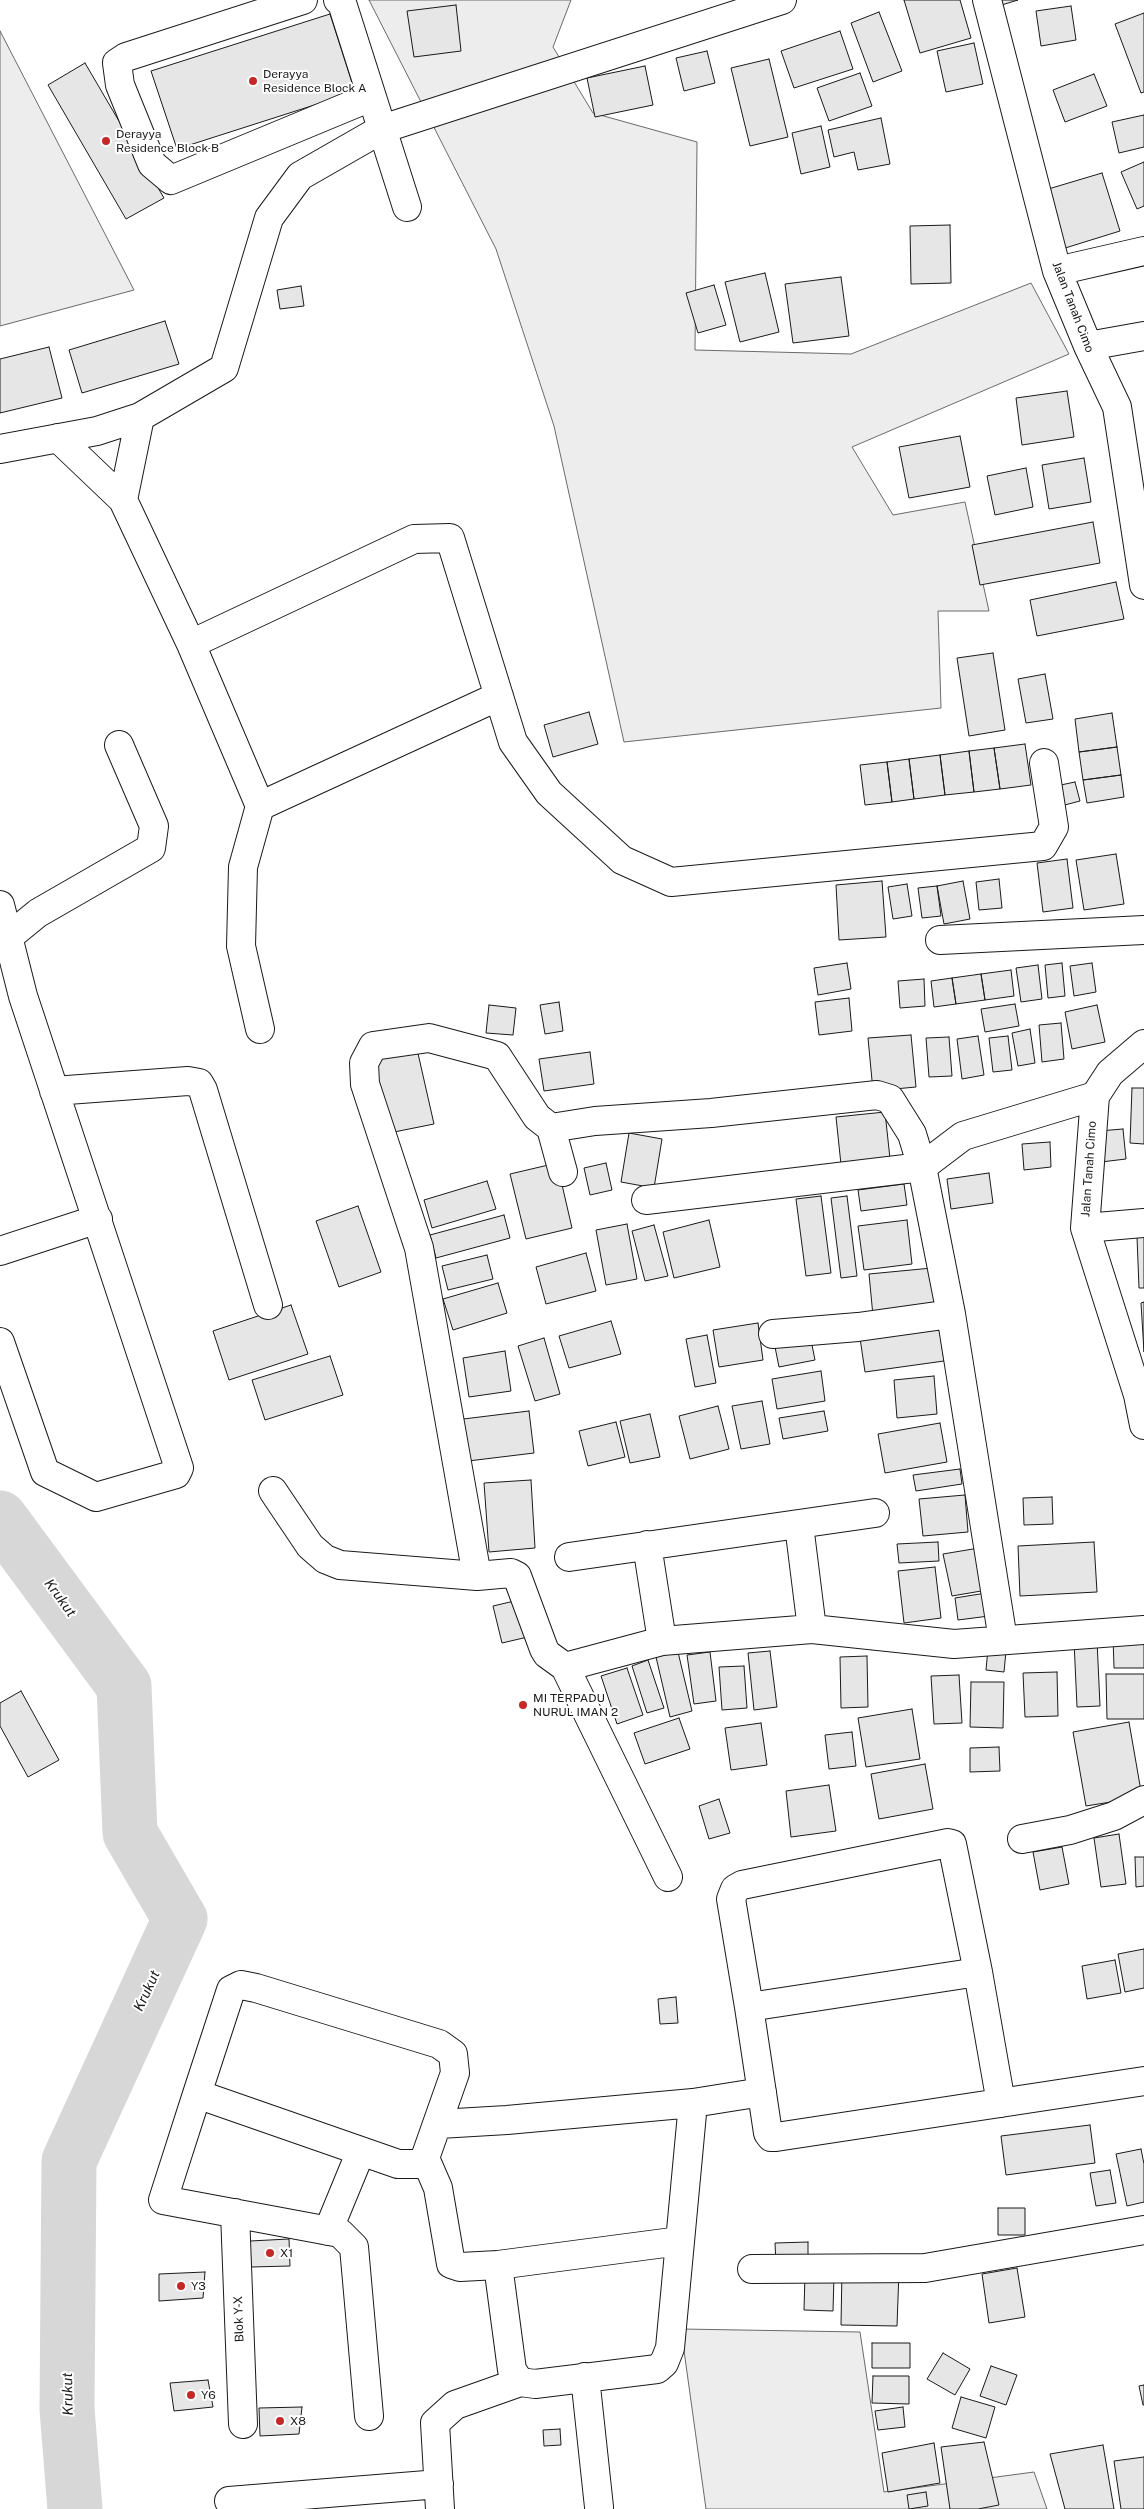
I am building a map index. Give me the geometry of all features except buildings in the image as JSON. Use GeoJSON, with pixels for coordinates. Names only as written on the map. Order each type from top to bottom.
{"type":"FeatureCollection","features":[{"type":"Feature","properties":{"kind":"street"},"geometry":{"type":"LineString","coordinates":[[303,0],[126,57],[117,64],[120,85],[152,164],[171,180],[371,97]]}},
{"type":"Feature","properties":{"kind":"street"},"geometry":{"type":"LineString","coordinates":[[338,0],[342,3],[407,207]]}},
{"type":"Feature","properties":{"kind":"street"},"geometry":{"type":"LineString","coordinates":[[0,448],[97,431],[140,416],[224,368],[269,218],[300,176],[382,129],[782,0]]}},
{"type":"Feature","properties":{"kind":"street","name":"Jalan Tanah Cimo"},"geometry":{"type":"LineString","coordinates":[[987,0],[1057,271],[1116,407],[1135,460],[1144,585]]}},
{"type":"Feature","properties":{"kind":"street"},"geometry":{"type":"LineString","coordinates":[[1057,271],[1144,252]]}},
{"type":"Feature","properties":{"kind":"street"},"geometry":{"type":"LineString","coordinates":[[1088,346],[1144,336]]}},
{"type":"Feature","properties":{"kind":"street"},"geometry":{"type":"LineString","coordinates":[[124,500],[140,416]]}},
{"type":"Feature","properties":{"kind":"street"},"geometry":{"type":"LineString","coordinates":[[58,438],[124,500],[191,644],[260,806],[243,867],[241,946],[260,1029]]}},
{"type":"Feature","properties":{"kind":"street"},"geometry":{"type":"LineString","coordinates":[[191,644],[414,539],[450,538],[513,742],[549,793],[622,860],[671,882],[1043,846],[1054,827],[1044,762]]}},
{"type":"Feature","properties":{"kind":"street"},"geometry":{"type":"LineString","coordinates":[[260,806],[499,696]]}},
{"type":"Feature","properties":{"kind":"street"},"geometry":{"type":"LineString","coordinates":[[5,941],[38,913],[152,848],[154,826],[119,745]]}},
{"type":"Feature","properties":{"kind":"street"},"geometry":{"type":"LineString","coordinates":[[0,905],[5,941],[179,1468],[176,1474],[96,1497],[45,1472],[0,1342]]}},
{"type":"Feature","properties":{"kind":"street"},"geometry":{"type":"LineString","coordinates":[[940,940],[1144,930]]}},
{"type":"Feature","properties":{"kind":"street"},"geometry":{"type":"LineString","coordinates":[[477,1576],[419,1248],[365,1084],[364,1063],[373,1046],[429,1038],[497,1056],[537,1117],[551,1128],[563,1172]]}},
{"type":"Feature","properties":{"kind":"street","name":"Jalan Tanah Cimo"},"geometry":{"type":"LineString","coordinates":[[1144,1044],[1110,1072],[1095,1096],[1085,1228],[1141,1394],[1144,1425]]}},
{"type":"Feature","properties":{"kind":"street"},"geometry":{"type":"LineString","coordinates":[[54,1091],[188,1081],[199,1083],[203,1090],[268,1305]]}},
{"type":"Feature","properties":{"kind":"street"},"geometry":{"type":"LineString","coordinates":[[551,1128],[594,1120],[711,1113],[877,1095],[890,1099],[912,1134],[922,1167],[951,1314],[1002,1640]]}},
{"type":"Feature","properties":{"kind":"street"},"geometry":{"type":"LineString","coordinates":[[646,1200],[922,1167],[963,1136],[1095,1096]]}},
{"type":"Feature","properties":{"kind":"street"},"geometry":{"type":"LineString","coordinates":[[0,1251],[98,1219]]}},
{"type":"Feature","properties":{"kind":"street"},"geometry":{"type":"LineString","coordinates":[[1085,1228],[1144,1223]]}},
{"type":"Feature","properties":{"kind":"street"},"geometry":{"type":"LineString","coordinates":[[773,1334],[858,1327],[951,1314]]}},
{"type":"Feature","properties":{"kind":"street"},"geometry":{"type":"LineString","coordinates":[[273,1491],[310,1546],[325,1559],[340,1565],[477,1576],[511,1573],[517,1576],[544,1649],[547,1654],[565,1667],[668,1877]]}},
{"type":"Feature","properties":{"kind":"street"},"geometry":{"type":"LineString","coordinates":[[570,1557],[875,1514]]}},
{"type":"Feature","properties":{"kind":"street"},"geometry":{"type":"LineString","coordinates":[[799,1525],[812,1629]]}},
{"type":"Feature","properties":{"kind":"street"},"geometry":{"type":"LineString","coordinates":[[647,1545],[662,1642]]}},
{"type":"Feature","properties":{"kind":"street"},"geometry":{"type":"LineString","coordinates":[[565,1667],[662,1642],[812,1629],[954,1644],[1144,1630]]}},
{"type":"Feature","properties":{"kind":"street"},"geometry":{"type":"LineString","coordinates":[[1022,1839],[1070,1830],[1105,1819],[1144,1800]]}},
{"type":"Feature","properties":{"kind":"street"},"geometry":{"type":"LineString","coordinates":[[1001,2103],[978,1972],[953,1848],[948,1843],[742,1885],[735,1889],[731,1899],[766,2128],[771,2137],[776,2137],[1001,2103],[1144,2081]]}},
{"type":"Feature","properties":{"kind":"street"},"geometry":{"type":"LineString","coordinates":[[749,2007],[978,1972]]}},
{"type":"Feature","properties":{"kind":"street"},"geometry":{"type":"LineString","coordinates":[[197,2094],[398,2164],[418,2164],[425,2158],[455,2073],[454,2054],[439,2044],[256,1988],[240,1985],[231,1990],[197,2094],[163,2200],[340,2233],[354,2247],[369,2416]]}},
{"type":"Feature","properties":{"kind":"street"},"geometry":{"type":"LineString","coordinates":[[438,2124],[508,2120],[693,2103],[762,2092]]}},
{"type":"Feature","properties":{"kind":"street"},"geometry":{"type":"LineString","coordinates":[[229,2501],[439,2497],[435,2423],[455,2405],[520,2382],[535,2384],[656,2369],[664,2363],[670,2348],[693,2103]]}},
{"type":"Feature","properties":{"kind":"street"},"geometry":{"type":"LineString","coordinates":[[328,2231],[360,2151]]}},
{"type":"Feature","properties":{"kind":"street"},"geometry":{"type":"LineString","coordinates":[[425,2158],[438,2188],[452,2264],[460,2267],[498,2265],[680,2241]]}},
{"type":"Feature","properties":{"kind":"street","name":"Blok Y-X"},"geometry":{"type":"LineString","coordinates":[[235,2213],[243,2424]]}},
{"type":"Feature","properties":{"kind":"street"},"geometry":{"type":"LineString","coordinates":[[752,2269],[925,2268],[1144,2230]]}},
{"type":"Feature","properties":{"kind":"street"},"geometry":{"type":"LineString","coordinates":[[498,2265],[512,2370],[520,2382]]}},
{"type":"Feature","properties":{"kind":"street"},"geometry":{"type":"LineString","coordinates":[[585,2377],[599,2507]]}},
{"type":"Feature","properties":{"kind":"shaded area"},"geometry":{"type":"Polygon","coordinates":[[[369,0],[571,0],[553,47],[593,113],[697,142],[695,350],[851,354],[1031,283],[1069,354],[852,447],[893,515],[965,502],[989,611],[938,611],[941,708],[624,742],[554,426],[496,249],[369,0]]]}},
{"type":"Feature","properties":{"kind":"shaded area"},"geometry":{"type":"Polygon","coordinates":[[[0,31],[134,290],[0,326],[0,31]]]}},
{"type":"Feature","properties":{"kind":"shaded area"},"geometry":{"type":"Polygon","coordinates":[[[681,2329],[860,2332],[884,2492],[1034,2472],[1047,2509],[706,2509],[681,2329]]]}},
{"type":"Feature","properties":{"kind":"waterway","name":"Krukut"},"geometry":{"type":"LineString","coordinates":[[0,1518],[124,1686],[130,1833],[180,1919],[69,2161],[67,2409],[75,2509]]}},
{"type":"Feature","properties":{"kind":"place","name":"Derayya Residence Block A"},"geometry":{"type":"Point","coordinates":[253,81]}},
{"type":"Feature","properties":{"kind":"place","name":"Derayya Residence Block B"},"geometry":{"type":"Point","coordinates":[106,141]}},
{"type":"Feature","properties":{"kind":"place","name":"MI TERPADU NURUL IMAN 2"},"geometry":{"type":"Point","coordinates":[523,1705]}},
{"type":"Feature","properties":{"kind":"place","name":"X1"},"geometry":{"type":"Point","coordinates":[270,2253]}},
{"type":"Feature","properties":{"kind":"place","name":"Y3"},"geometry":{"type":"Point","coordinates":[181,2286]}},
{"type":"Feature","properties":{"kind":"place","name":"Y6"},"geometry":{"type":"Point","coordinates":[191,2395]}},
{"type":"Feature","properties":{"kind":"place","name":"X8"},"geometry":{"type":"Point","coordinates":[280,2421]}}]}
